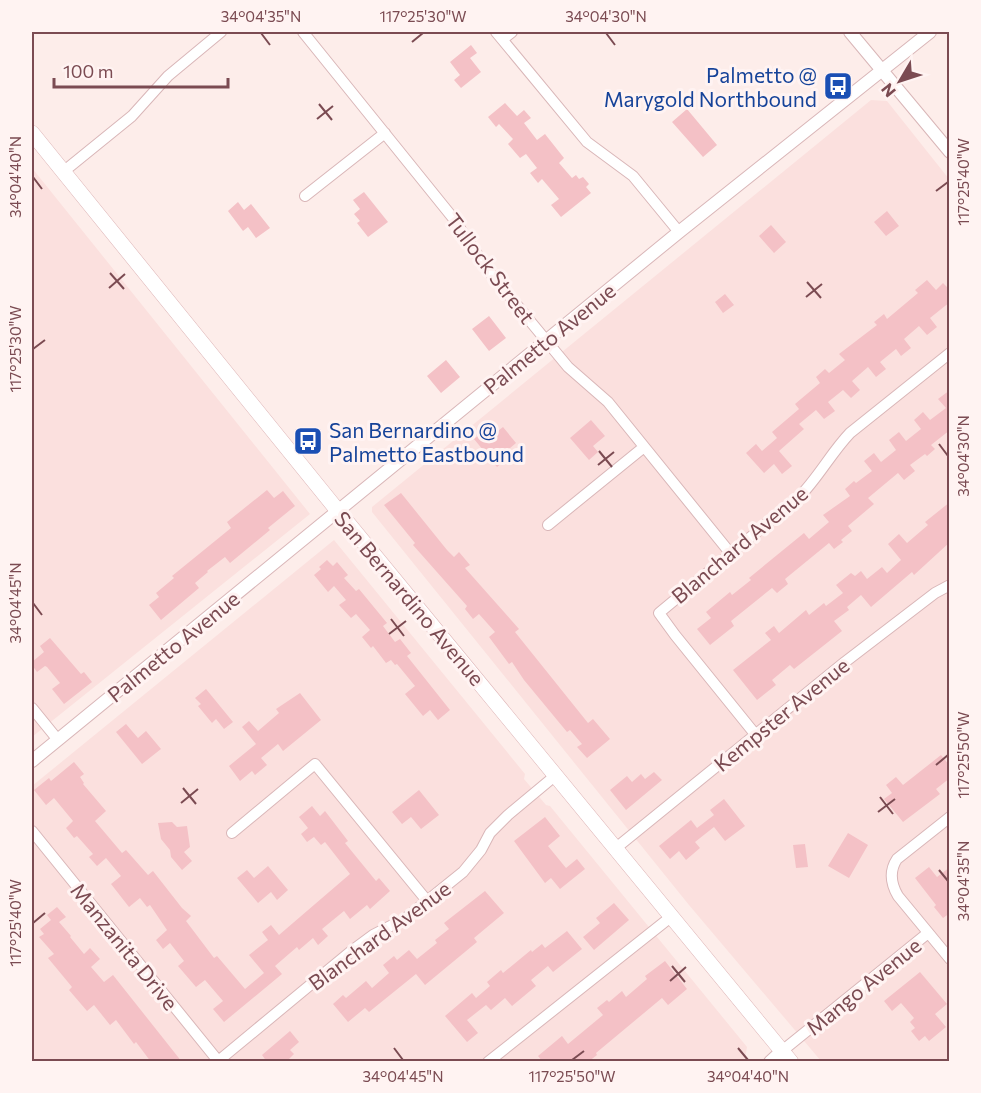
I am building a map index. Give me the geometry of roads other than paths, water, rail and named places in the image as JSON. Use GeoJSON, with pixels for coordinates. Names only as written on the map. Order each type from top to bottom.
{"type":"FeatureCollection","features":[{"type":"Feature","properties":{"kind":"main road","name":"San Bernardino Avenue"},"geometry":{"type":"LineString","coordinates":[[32,133],[338,511],[787,1056]]}},
{"type":"Feature","properties":{"kind":"street"},"geometry":{"type":"LineString","coordinates":[[63,172],[132,116],[168,76],[221,32]]}},
{"type":"Feature","properties":{"kind":"street","name":"Tullock Street"},"geometry":{"type":"LineString","coordinates":[[303,32],[453,218],[487,269],[546,341],[576,375],[608,402],[731,554]]}},
{"type":"Feature","properties":{"kind":"street"},"geometry":{"type":"LineString","coordinates":[[512,32],[500,35],[587,142],[633,176],[679,232]]}},
{"type":"Feature","properties":{"kind":"street"},"geometry":{"type":"LineString","coordinates":[[850,32],[950,152]]}},
{"type":"Feature","properties":{"kind":"street","name":"Palmetto Avenue"},"geometry":{"type":"LineString","coordinates":[[32,761],[679,232],[930,32]]}},
{"type":"Feature","properties":{"kind":"street"},"geometry":{"type":"LineString","coordinates":[[305,196],[385,133]]}},
{"type":"Feature","properties":{"kind":"street","name":"Blanchard Avenue"},"geometry":{"type":"LineString","coordinates":[[755,734],[659,613],[806,490],[836,448],[850,433],[950,353]]}},
{"type":"Feature","properties":{"kind":"street"},"geometry":{"type":"LineString","coordinates":[[548,525],[644,447]]}},
{"type":"Feature","properties":{"kind":"street","name":"Kempster Avenue"},"geometry":{"type":"LineString","coordinates":[[616,848],[755,734],[935,593],[950,585]]}},
{"type":"Feature","properties":{"kind":"street"},"geometry":{"type":"LineString","coordinates":[[32,708],[58,740]]}},
{"type":"Feature","properties":{"kind":"street"},"geometry":{"type":"LineString","coordinates":[[232,833],[315,764],[428,902]]}},
{"type":"Feature","properties":{"kind":"street","name":"Blanchard Avenue"},"geometry":{"type":"LineString","coordinates":[[218,1061],[350,952],[373,935],[406,918],[428,902],[463,872],[481,850],[490,833],[508,815],[556,775]]}},
{"type":"Feature","properties":{"kind":"street"},"geometry":{"type":"LineString","coordinates":[[950,817],[897,859],[892,868],[895,891],[950,959]]}},
{"type":"Feature","properties":{"kind":"street","name":"Manzanita Drive"},"geometry":{"type":"LineString","coordinates":[[32,831],[218,1061]]}},
{"type":"Feature","properties":{"kind":"street"},"geometry":{"type":"LineString","coordinates":[[488,1062],[672,916]]}},
{"type":"Feature","properties":{"kind":"street","name":"Mango Avenue"},"geometry":{"type":"LineString","coordinates":[[770,1062],[787,1056],[928,933]]}},
{"type":"Feature","properties":{"kind":"place","name":"Palmetto @ Marygold Northbound"},"geometry":{"type":"Point","coordinates":[838,86]}},
{"type":"Feature","properties":{"kind":"place","name":"San Bernardino @ Palmetto Eastbound"},"geometry":{"type":"Point","coordinates":[308,441]}}]}
